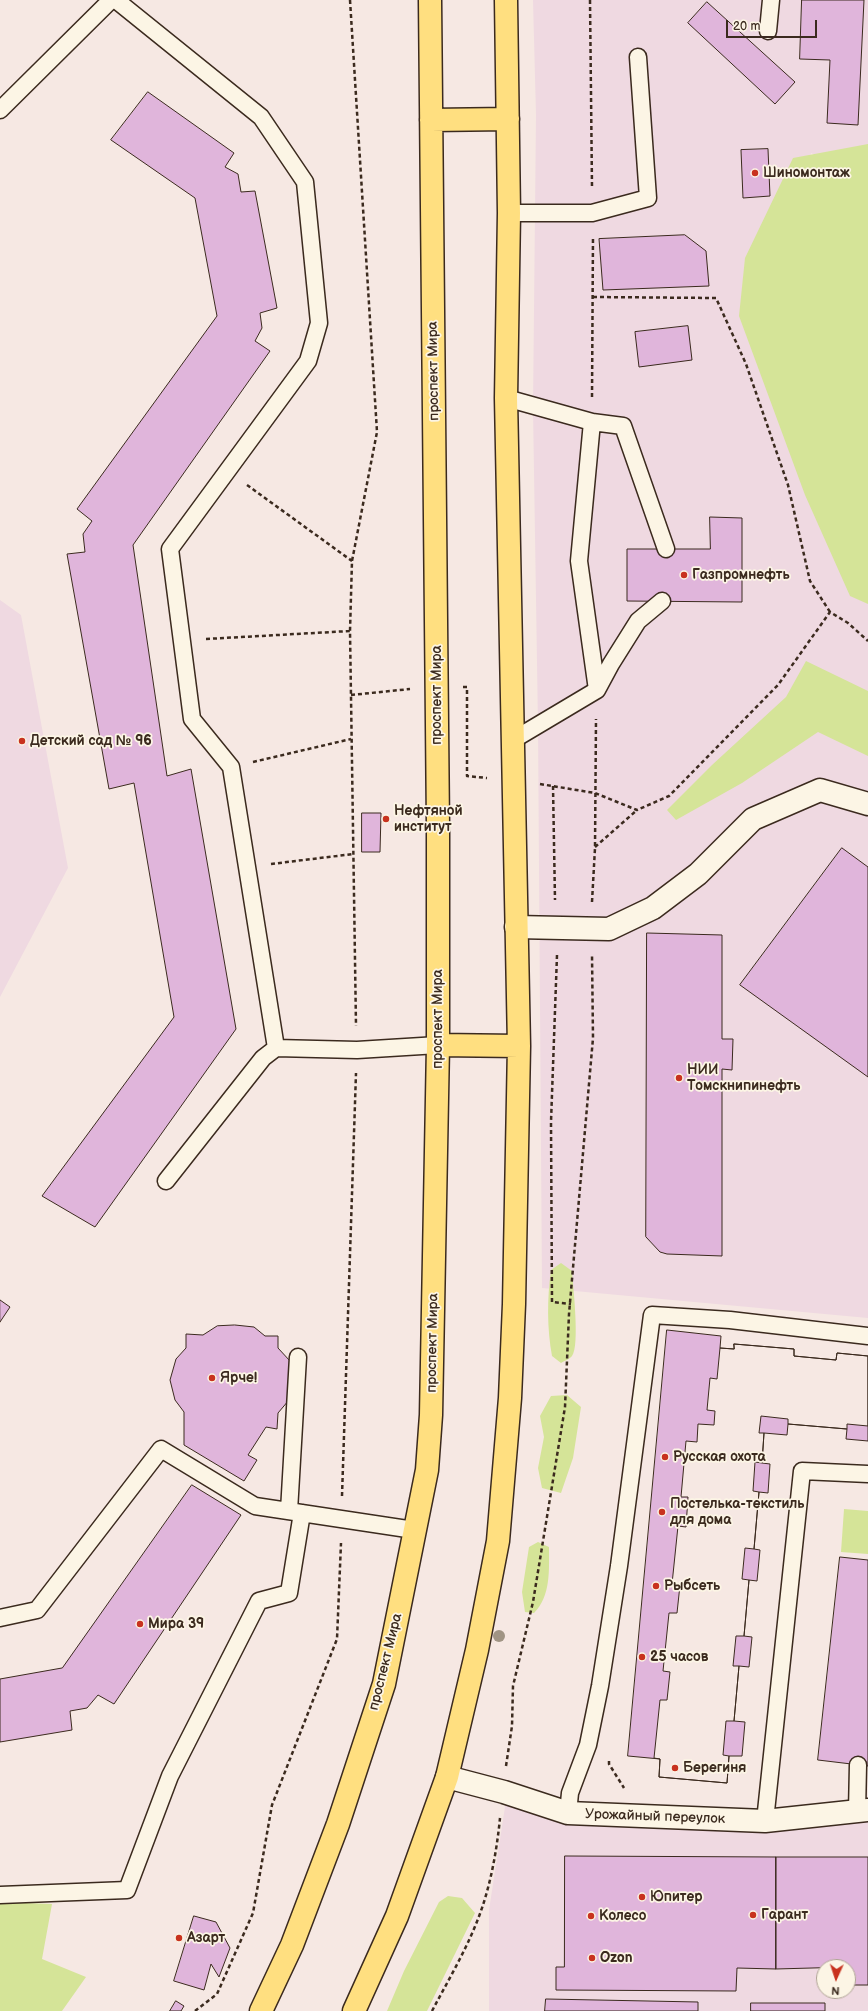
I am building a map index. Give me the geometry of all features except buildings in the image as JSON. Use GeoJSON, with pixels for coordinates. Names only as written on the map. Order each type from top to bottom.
{"type":"FeatureCollection","features":[{"type":"Feature","properties":{"kind":"main road","name":"проспект Мира"},"geometry":{"type":"LineString","coordinates":[[261,2011],[292,1945],[338,1824],[384,1684],[427,1470],[432,1415],[438,1046],[437,757],[430,0]]}},
{"type":"Feature","properties":{"kind":"main road"},"geometry":{"type":"LineString","coordinates":[[354,2011],[397,1916],[447,1777],[477,1650],[498,1541],[510,1398],[519,1046],[506,398],[509,213],[506,0]]}},
{"type":"Feature","properties":{"kind":"main road"},"geometry":{"type":"LineString","coordinates":[[431,120],[508,119]]}},
{"type":"Feature","properties":{"kind":"main road"},"geometry":{"type":"LineString","coordinates":[[438,1046],[519,1046]]}},
{"type":"Feature","properties":{"kind":"street"},"geometry":{"type":"LineString","coordinates":[[516,927],[608,929],[654,908],[698,874],[753,819],[820,790],[868,804]]}},
{"type":"Feature","properties":{"kind":"street","name":"Урожайный переулок"},"geometry":{"type":"LineString","coordinates":[[447,1777],[504,1792],[568,1813],[765,1821],[862,1811]]}},
{"type":"Feature","properties":{"kind":"lane"},"geometry":{"type":"LineString","coordinates":[[0,110],[111,0]]}},
{"type":"Feature","properties":{"kind":"lane"},"geometry":{"type":"LineString","coordinates":[[116,0],[261,117],[305,182],[319,323],[308,361],[170,549],[192,719],[231,767],[276,1048]]}},
{"type":"Feature","properties":{"kind":"lane"},"geometry":{"type":"LineString","coordinates":[[768,31],[771,0]]}},
{"type":"Feature","properties":{"kind":"lane"},"geometry":{"type":"LineString","coordinates":[[509,213],[592,213],[648,198],[638,57]]}},
{"type":"Feature","properties":{"kind":"lane"},"geometry":{"type":"LineString","coordinates":[[506,398],[592,422],[623,426],[666,549]]}},
{"type":"Feature","properties":{"kind":"lane"},"geometry":{"type":"LineString","coordinates":[[592,422],[579,561],[596,690]]}},
{"type":"Feature","properties":{"kind":"lane"},"geometry":{"type":"LineString","coordinates":[[513,740],[596,690],[638,621],[662,601]]}},
{"type":"Feature","properties":{"kind":"lane"},"geometry":{"type":"LineString","coordinates":[[166,1181],[263,1058],[276,1048],[357,1050],[438,1046]]}},
{"type":"Feature","properties":{"kind":"lane"},"geometry":{"type":"LineString","coordinates":[[568,1813],[570,1793],[588,1745],[600,1686],[619,1566],[652,1315],[730,1320],[868,1336]]}},
{"type":"Feature","properties":{"kind":"lane"},"geometry":{"type":"LineString","coordinates":[[0,1895],[127,1890],[170,1776],[259,1601],[289,1593],[295,1512],[298,1357]]}},
{"type":"Feature","properties":{"kind":"lane"},"geometry":{"type":"LineString","coordinates":[[0,1618],[37,1610],[161,1449],[255,1506],[414,1530]]}},
{"type":"Feature","properties":{"kind":"lane"},"geometry":{"type":"LineString","coordinates":[[765,1821],[802,1471],[868,1474]]}},
{"type":"Feature","properties":{"kind":"lane"},"geometry":{"type":"LineString","coordinates":[[858,1764],[862,1811]]}},
{"type":"Feature","properties":{"kind":"path"},"geometry":{"type":"LineString","coordinates":[[194,2011],[217,1994],[253,1913],[272,1805],[337,1638],[357,1050],[351,739],[350,631],[352,561],[377,432],[350,0]]}},
{"type":"Feature","properties":{"kind":"path"},"geometry":{"type":"LineString","coordinates":[[590,0],[593,296],[592,422]]}},
{"type":"Feature","properties":{"kind":"path"},"geometry":{"type":"LineString","coordinates":[[593,296],[716,298],[746,364],[788,485],[810,581],[830,612],[848,623],[868,641]]}},
{"type":"Feature","properties":{"kind":"path"},"geometry":{"type":"LineString","coordinates":[[227,471],[352,561]]}},
{"type":"Feature","properties":{"kind":"path"},"geometry":{"type":"LineString","coordinates":[[595,848],[637,810],[669,796],[778,685],[830,612]]}},
{"type":"Feature","properties":{"kind":"path"},"geometry":{"type":"LineString","coordinates":[[182,640],[350,631]]}},
{"type":"Feature","properties":{"kind":"path"},"geometry":{"type":"LineString","coordinates":[[458,687],[467,687],[467,776],[486,778]]}},
{"type":"Feature","properties":{"kind":"path"},"geometry":{"type":"LineString","coordinates":[[351,695],[401,690]]}},
{"type":"Feature","properties":{"kind":"path"},"geometry":{"type":"LineString","coordinates":[[432,2011],[463,1951],[482,1907],[495,1862],[512,1726],[513,1686],[533,1602],[565,1407],[571,1304],[593,1038],[592,928],[595,848],[596,690]]}},
{"type":"Feature","properties":{"kind":"path"},"geometry":{"type":"LineString","coordinates":[[231,767],[351,739]]}},
{"type":"Feature","properties":{"kind":"path"},"geometry":{"type":"LineString","coordinates":[[539,784],[595,793],[637,810]]}},
{"type":"Feature","properties":{"kind":"path"},"geometry":{"type":"LineString","coordinates":[[553,786],[556,928],[551,1122],[552,1302],[571,1304]]}},
{"type":"Feature","properties":{"kind":"path"},"geometry":{"type":"LineString","coordinates":[[248,867],[353,854]]}},
{"type":"Feature","properties":{"kind":"shaded area"},"geometry":{"type":"Polygon","coordinates":[[[533,0],[868,0],[868,183],[811,153],[781,366],[868,598],[868,1318],[542,1288],[538,726],[533,408],[536,115],[533,0]]]}},
{"type":"Feature","properties":{"kind":"shaded area","name":"Детский сад № 96"},"geometry":{"type":"Polygon","coordinates":[[[0,600],[21,615],[68,868],[0,997],[0,600]]]}},
{"type":"Feature","properties":{"kind":"shaded area"},"geometry":{"type":"Polygon","coordinates":[[[507,1794],[568,1813],[868,1810],[868,2011],[489,2011],[489,1910],[507,1794]]]}},
{"type":"Feature","properties":{"kind":"green space"},"geometry":{"type":"Polygon","coordinates":[[[868,144],[868,604],[850,596],[805,495],[739,316],[745,258],[793,158],[868,144]]]}},
{"type":"Feature","properties":{"kind":"green space"},"geometry":{"type":"Polygon","coordinates":[[[806,661],[868,691],[868,756],[818,732],[742,783],[676,820],[667,810],[712,765],[786,697],[806,661]]]}},
{"type":"Feature","properties":{"kind":"green space"},"geometry":{"type":"Polygon","coordinates":[[[561,1263],[572,1271],[575,1302],[576,1341],[572,1356],[561,1363],[552,1356],[548,1313],[551,1270],[561,1263]]]}},
{"type":"Feature","properties":{"kind":"green space"},"geometry":{"type":"Polygon","coordinates":[[[567,1395],[581,1407],[573,1458],[561,1493],[542,1488],[538,1468],[544,1437],[540,1416],[551,1396],[567,1395]]]}},
{"type":"Feature","properties":{"kind":"green space"},"geometry":{"type":"Polygon","coordinates":[[[844,1509],[868,1511],[868,1554],[841,1552],[844,1509]]]}},
{"type":"Feature","properties":{"kind":"green space"},"geometry":{"type":"Polygon","coordinates":[[[538,1542],[549,1547],[548,1582],[544,1599],[540,1606],[534,1613],[525,1612],[522,1592],[529,1547],[538,1542]]]}},
{"type":"Feature","properties":{"kind":"green space"},"geometry":{"type":"Polygon","coordinates":[[[448,1896],[462,1898],[475,1913],[427,2011],[387,2011],[404,1971],[439,1902],[448,1896]]]}},
{"type":"Feature","properties":{"kind":"green space"},"geometry":{"type":"Polygon","coordinates":[[[0,1902],[52,1904],[42,1959],[86,1977],[62,2011],[0,2011],[0,1902]]]}},
{"type":"Feature","properties":{"kind":"place","name":"Шиномонтаж"},"geometry":{"type":"Point","coordinates":[755,173]}},
{"type":"Feature","properties":{"kind":"place","name":"Газпромнефть"},"geometry":{"type":"Point","coordinates":[684,575]}},
{"type":"Feature","properties":{"kind":"place","name":"Детский сад № 96"},"geometry":{"type":"Point","coordinates":[22,741]}},
{"type":"Feature","properties":{"kind":"place","name":"Нефтяной институт"},"geometry":{"type":"Point","coordinates":[386,819]}},
{"type":"Feature","properties":{"kind":"place","name":"НИИ Томскнипинефть"},"geometry":{"type":"Point","coordinates":[679,1078]}},
{"type":"Feature","properties":{"kind":"place","name":"Ярче!"},"geometry":{"type":"Point","coordinates":[212,1378]}},
{"type":"Feature","properties":{"kind":"place","name":"Русская охота"},"geometry":{"type":"Point","coordinates":[665,1457]}},
{"type":"Feature","properties":{"kind":"place","name":"Постелька-текстиль для дома"},"geometry":{"type":"Point","coordinates":[662,1512]}},
{"type":"Feature","properties":{"kind":"place","name":"Рыбсеть"},"geometry":{"type":"Point","coordinates":[656,1586]}},
{"type":"Feature","properties":{"kind":"place","name":"Мира 39"},"geometry":{"type":"Point","coordinates":[140,1624]}},
{"type":"Feature","properties":{"kind":"place","name":"25 часов"},"geometry":{"type":"Point","coordinates":[642,1657]}},
{"type":"Feature","properties":{"kind":"place","name":"Берегиня"},"geometry":{"type":"Point","coordinates":[675,1768]}},
{"type":"Feature","properties":{"kind":"place","name":"Юпитер"},"geometry":{"type":"Point","coordinates":[642,1897]}},
{"type":"Feature","properties":{"kind":"place","name":"Гарант"},"geometry":{"type":"Point","coordinates":[753,1915]}},
{"type":"Feature","properties":{"kind":"place","name":"Колесо"},"geometry":{"type":"Point","coordinates":[591,1916]}},
{"type":"Feature","properties":{"kind":"place","name":"Азарт"},"geometry":{"type":"Point","coordinates":[179,1938]}},
{"type":"Feature","properties":{"kind":"place","name":"Ozon"},"geometry":{"type":"Point","coordinates":[592,1958]}}]}
